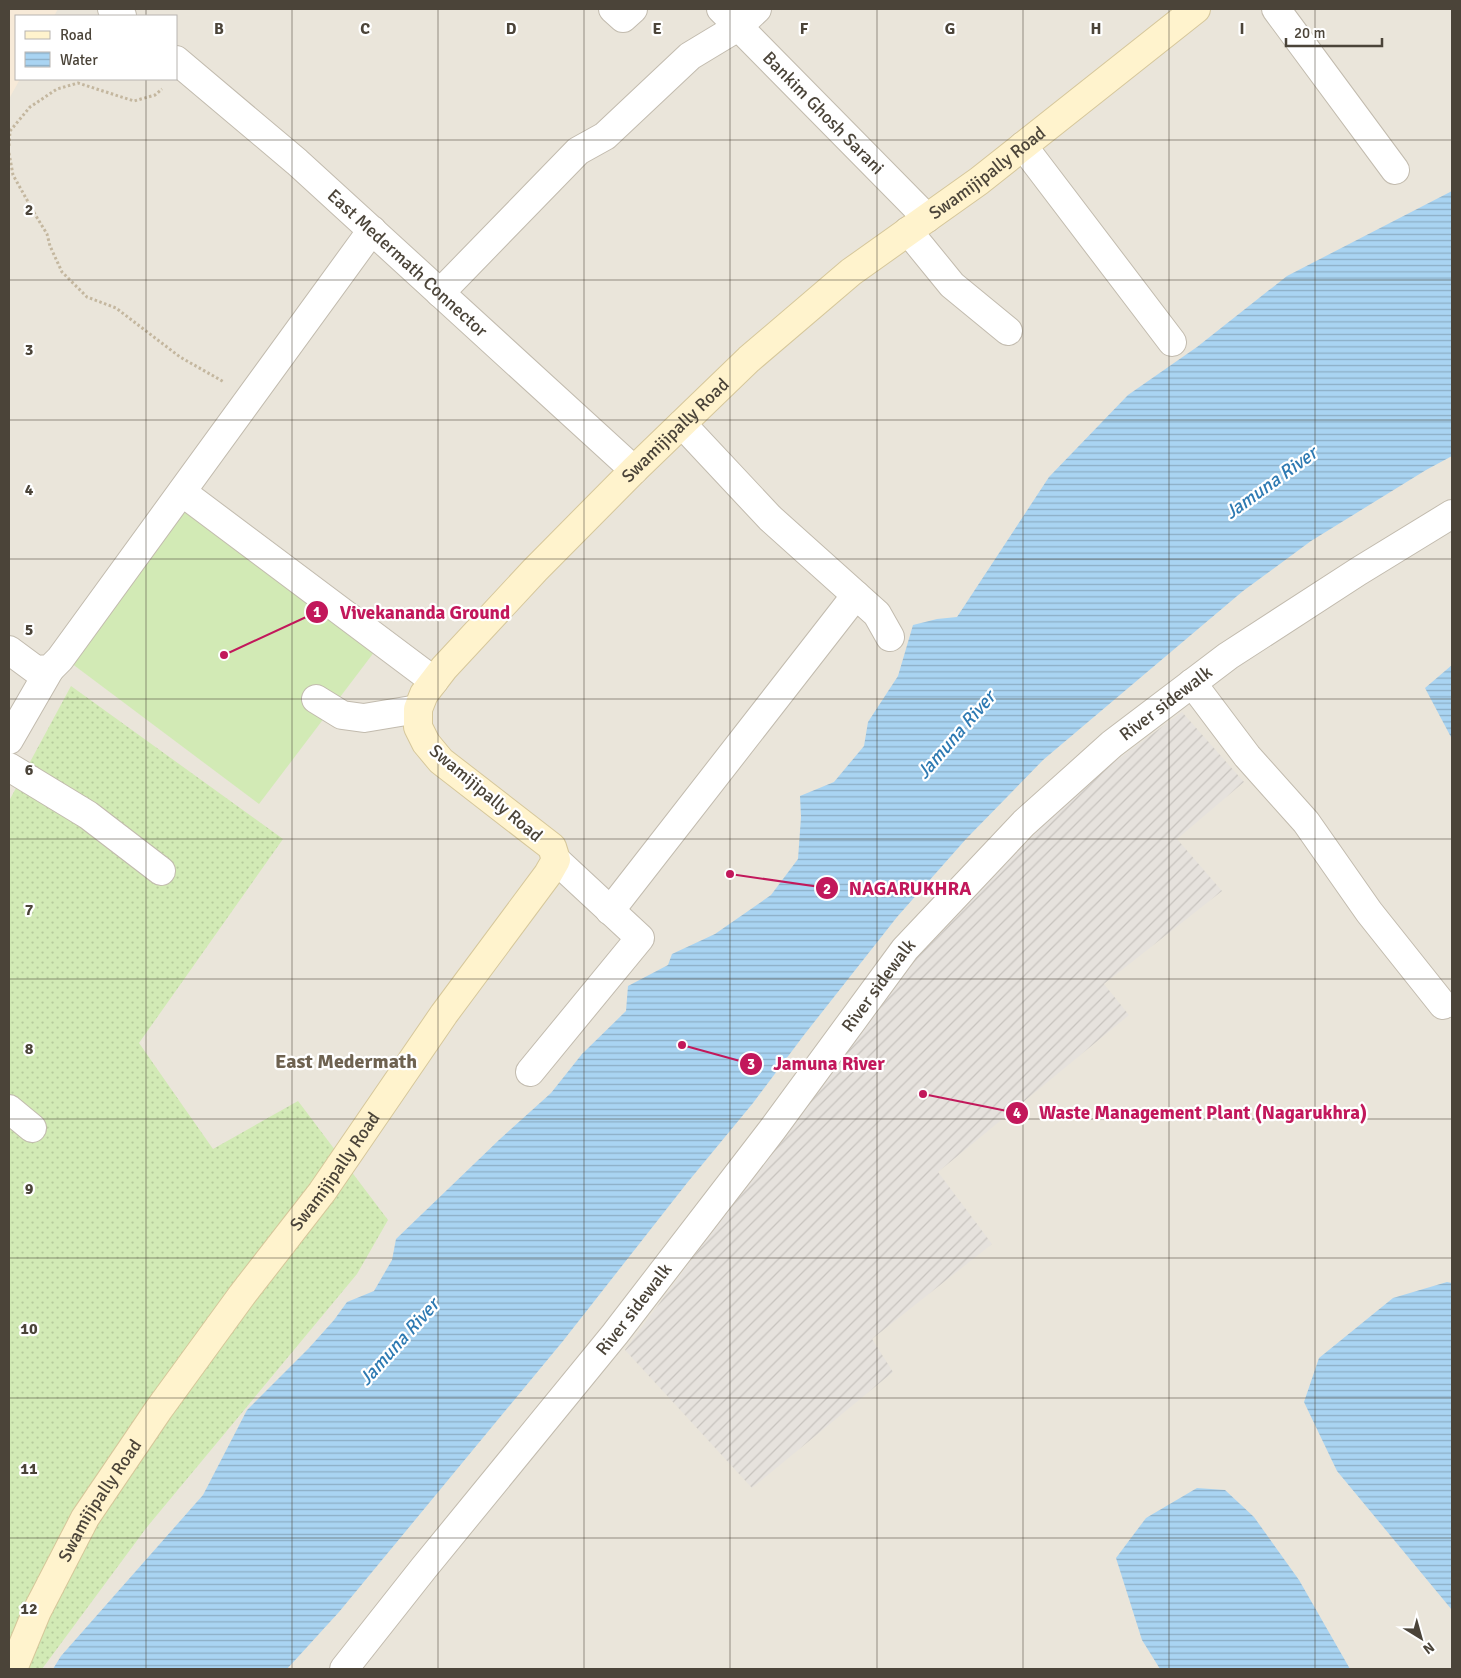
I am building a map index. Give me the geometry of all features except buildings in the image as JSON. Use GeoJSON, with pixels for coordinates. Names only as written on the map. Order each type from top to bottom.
{"type":"FeatureCollection","features":[{"type":"Feature","properties":{"kind":"street"},"geometry":{"type":"LineString","coordinates":[[613,9],[623,18],[633,9]]}},
{"type":"Feature","properties":{"kind":"street","name":"Swamijipally Road"},"geometry":{"type":"LineString","coordinates":[[13,1669],[37,1611],[85,1518],[159,1410],[242,1295],[322,1192],[444,1014],[548,874],[556,860],[552,847],[441,761],[426,744],[418,727],[418,709],[424,694],[535,570],[634,470],[749,359],[851,272],[979,181],[1196,9]]}},
{"type":"Feature","properties":{"kind":"street"},"geometry":{"type":"LineString","coordinates":[[1276,9],[1395,170]]}},
{"type":"Feature","properties":{"kind":"street"},"geometry":{"type":"LineString","coordinates":[[440,293],[578,151],[605,136],[690,56],[739,15]]}},
{"type":"Feature","properties":{"kind":"street","name":"Bankim Ghosh Sarani"},"geometry":{"type":"LineString","coordinates":[[739,15],[918,225],[952,285],[1008,331]]}},
{"type":"Feature","properties":{"kind":"street","name":"East Medermath Connector"},"geometry":{"type":"LineString","coordinates":[[178,76],[297,162],[634,470]]}},
{"type":"Feature","properties":{"kind":"street"},"geometry":{"type":"LineString","coordinates":[[1023,146],[1172,342]]}},
{"type":"Feature","properties":{"kind":"street"},"geometry":{"type":"LineString","coordinates":[[9,740],[50,669],[60,659],[372,230]]}},
{"type":"Feature","properties":{"kind":"street"},"geometry":{"type":"LineString","coordinates":[[682,424],[770,518],[877,614],[890,637]]}},
{"type":"Feature","properties":{"kind":"street"},"geometry":{"type":"LineString","coordinates":[[182,492],[434,681]]}},
{"type":"Feature","properties":{"kind":"street","name":"River sidewalk"},"geometry":{"type":"LineString","coordinates":[[344,1669],[615,1334],[772,1130],[905,949],[1024,823],[1112,744],[1236,651],[1359,571],[1452,514]]}},
{"type":"Feature","properties":{"kind":"street"},"geometry":{"type":"LineString","coordinates":[[610,911],[856,595]]}},
{"type":"Feature","properties":{"kind":"street"},"geometry":{"type":"LineString","coordinates":[[9,650],[36,670],[50,669]]}},
{"type":"Feature","properties":{"kind":"street"},"geometry":{"type":"LineString","coordinates":[[1192,683],[1247,756],[1306,822],[1369,912],[1443,1005]]}},
{"type":"Feature","properties":{"kind":"street"},"geometry":{"type":"LineString","coordinates":[[316,699],[342,715],[364,718],[418,709]]}},
{"type":"Feature","properties":{"kind":"street"},"geometry":{"type":"LineString","coordinates":[[9,767],[88,815],[161,871]]}},
{"type":"Feature","properties":{"kind":"street"},"geometry":{"type":"LineString","coordinates":[[530,1072],[640,938],[556,860]]}},
{"type":"Feature","properties":{"kind":"street"},"geometry":{"type":"LineString","coordinates":[[9,1109],[32,1128]]}},
{"type":"Feature","properties":{"kind":"path"},"geometry":{"type":"LineString","coordinates":[[9,146],[10,131],[30,107],[57,89],[78,83],[134,101],[155,95],[166,80]]}},
{"type":"Feature","properties":{"kind":"path"},"geometry":{"type":"LineString","coordinates":[[9,153],[13,175],[47,234],[50,246],[62,272],[87,297],[116,308],[180,358],[251,396]]}},
{"type":"Feature","properties":{"kind":"shaded area"},"geometry":{"type":"Polygon","coordinates":[[[9,9],[1452,9],[1452,1669],[9,1669],[9,9]]]}},
{"type":"Feature","properties":{"kind":"shaded area"},"geometry":{"type":"Polygon","coordinates":[[[9,9],[58,9],[55,15],[15,15],[15,80],[19,80],[9,99],[9,9]]]}},
{"type":"Feature","properties":{"kind":"shaded area"},"geometry":{"type":"Polygon","coordinates":[[[1182,712],[1244,782],[1177,839],[1222,891],[1104,984],[1129,1015],[938,1172],[992,1244],[872,1339],[893,1372],[752,1488],[625,1350],[907,966],[1079,788],[1182,712]]]}},
{"type":"Feature","properties":{"kind":"green space"},"geometry":{"type":"Polygon","coordinates":[[[189,506],[378,647],[259,804],[71,663],[189,506]]]}},
{"type":"Feature","properties":{"kind":"green space"},"geometry":{"type":"Polygon","coordinates":[[[71,686],[283,839],[139,1043],[213,1149],[298,1101],[388,1220],[357,1274],[147,1527],[42,1669],[9,1669],[9,801],[71,686]]]}},
{"type":"Feature","properties":{"kind":"water"},"geometry":{"type":"Polygon","coordinates":[[[1452,191],[1452,456],[1311,541],[1243,591],[1043,760],[966,839],[897,917],[753,1103],[687,1183],[563,1341],[339,1612],[287,1669],[53,1669],[61,1656],[203,1495],[247,1410],[309,1348],[347,1302],[374,1291],[392,1260],[396,1239],[551,1093],[582,1054],[626,1011],[628,986],[668,965],[672,954],[715,934],[771,895],[798,859],[801,817],[800,796],[834,782],[864,746],[868,722],[898,676],[913,625],[937,619],[957,617],[1049,477],[1128,395],[1197,347],[1287,276],[1452,191]]]}},
{"type":"Feature","properties":{"kind":"water"},"geometry":{"type":"Polygon","coordinates":[[[1452,665],[1452,739],[1425,688],[1452,665]]]}},
{"type":"Feature","properties":{"kind":"water"},"geometry":{"type":"Polygon","coordinates":[[[1447,1282],[1452,1283],[1452,1610],[1337,1471],[1304,1402],[1319,1358],[1393,1298],[1447,1282]]]}},
{"type":"Feature","properties":{"kind":"water"},"geometry":{"type":"Polygon","coordinates":[[[1197,1488],[1225,1490],[1254,1517],[1299,1580],[1350,1669],[1160,1669],[1142,1640],[1116,1558],[1146,1518],[1197,1488]]]}},
{"type":"Feature","properties":{"kind":"place","name":"Vivekananda Ground"},"geometry":{"type":"Point","coordinates":[224,655]}},
{"type":"Feature","properties":{"kind":"place","name":"NAGARUKHRA"},"geometry":{"type":"Point","coordinates":[730,874]}},
{"type":"Feature","properties":{"kind":"place","name":"Jamuna River"},"geometry":{"type":"Point","coordinates":[682,1045]}},
{"type":"Feature","properties":{"kind":"place","name":"Waste Management Plant (Nagarukhra)"},"geometry":{"type":"Point","coordinates":[923,1094]}},
{"type":"Feature","properties":{"kind":"district","name":"East Medermath"},"geometry":{"type":"Point","coordinates":[346,1061]}}]}
